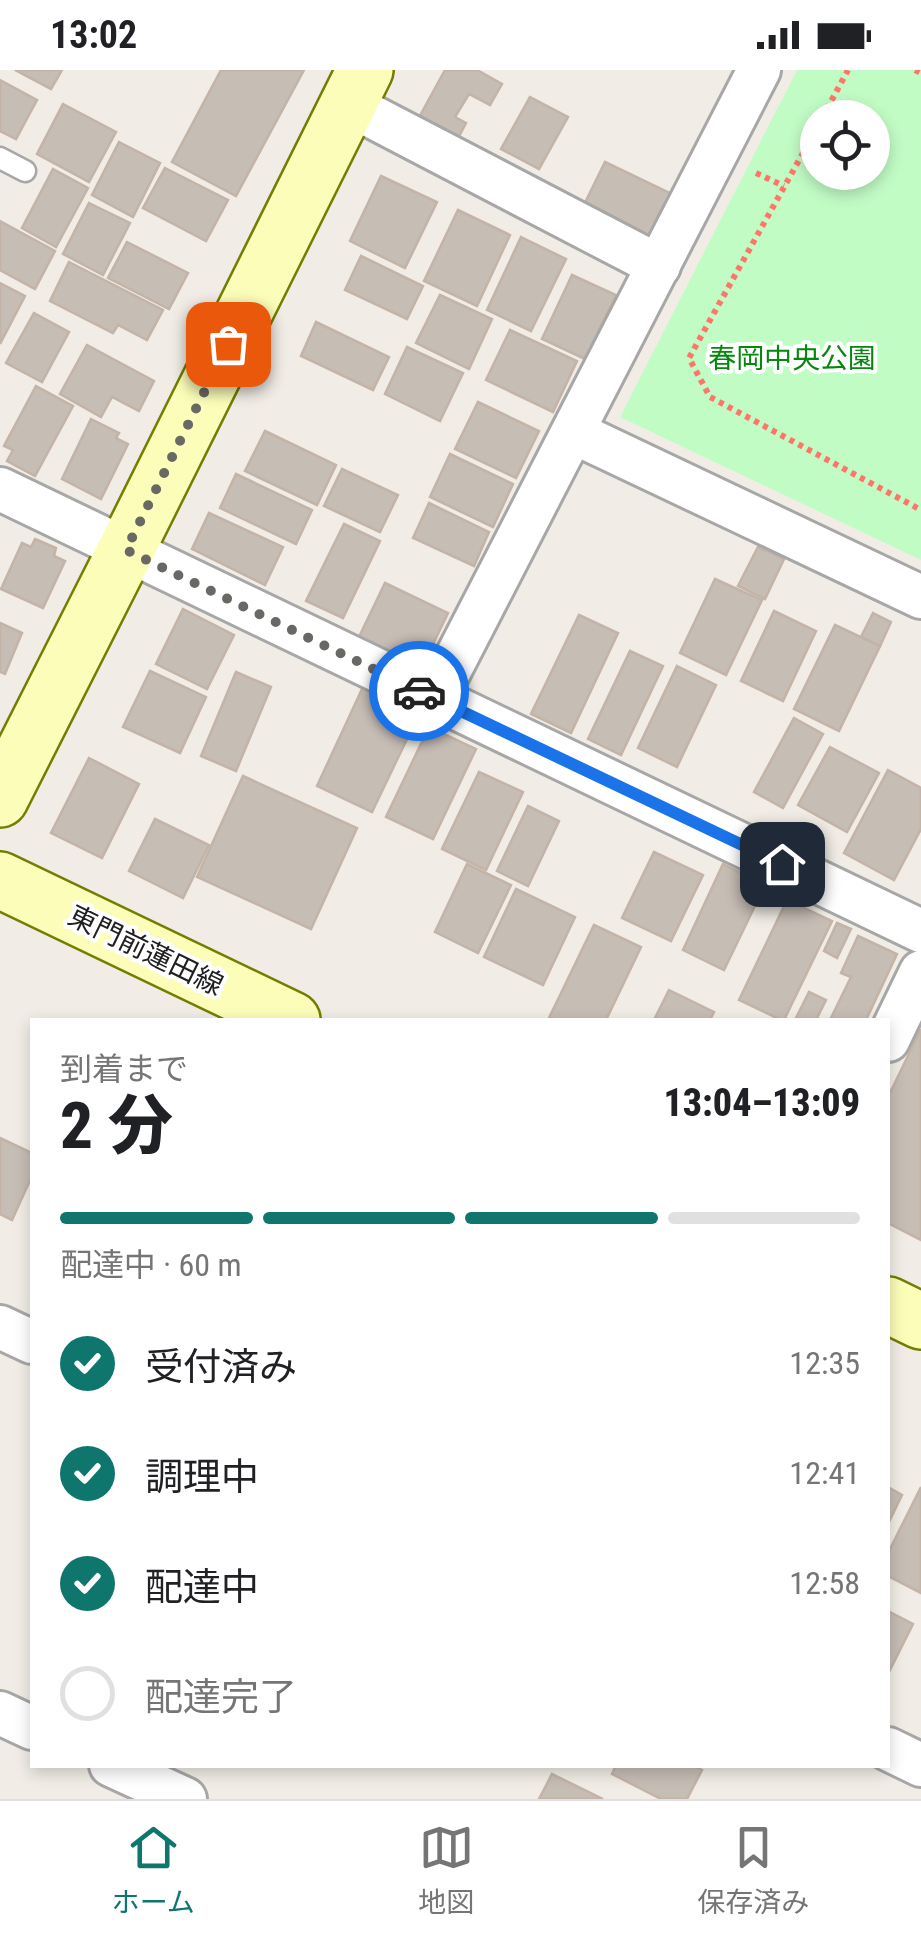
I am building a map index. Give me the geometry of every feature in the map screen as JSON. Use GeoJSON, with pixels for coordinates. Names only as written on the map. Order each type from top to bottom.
{"type":"FeatureCollection","features":[{"type":"Feature","properties":{"kind":"street"},"geometry":{"type":"LineString","coordinates":[[435,698],[760,70]]}},
{"type":"Feature","properties":{"kind":"street"},"geometry":{"type":"LineString","coordinates":[[0,799],[356,87],[658,266]]}},
{"type":"Feature","properties":{"kind":"street"},"geometry":{"type":"LineString","coordinates":[[573,432],[921,597]]}},
{"type":"Feature","properties":{"kind":"street"},"geometry":{"type":"LineString","coordinates":[[0,489],[921,931]]}},
{"type":"Feature","properties":{"kind":"street","name":"東門前蓮田線"},"geometry":{"type":"LineString","coordinates":[[0,880],[288,1018]]}},
{"type":"Feature","properties":{"kind":"street"},"geometry":{"type":"LineString","coordinates":[[890,1036],[921,972]]}},
{"type":"Feature","properties":{"kind":"street"},"geometry":{"type":"LineString","coordinates":[[890,1306],[921,1321]]}},
{"type":"Feature","properties":{"kind":"street"},"geometry":{"type":"LineString","coordinates":[[0,1327],[30,1341]]}},
{"type":"Feature","properties":{"kind":"street"},"geometry":{"type":"LineString","coordinates":[[0,1714],[30,1727]]}},
{"type":"Feature","properties":{"kind":"street"},"geometry":{"type":"LineString","coordinates":[[890,1750],[921,1765]]}},
{"type":"Feature","properties":{"kind":"street"},"geometry":{"type":"LineString","coordinates":[[118,1768],[185,1799]]}},
{"type":"Feature","properties":{"kind":"lane"},"geometry":{"type":"LineString","coordinates":[[0,158],[25,170]]}},
{"type":"Feature","properties":{"kind":"path"},"geometry":{"type":"LineString","coordinates":[[832,100],[848,70]]}},
{"type":"Feature","properties":{"kind":"path"},"geometry":{"type":"LineString","coordinates":[[800,158],[689,358],[710,397],[921,510]]}},
{"type":"Feature","properties":{"kind":"path"},"geometry":{"type":"LineString","coordinates":[[756,173],[784,186]]}},
{"type":"Feature","properties":{"kind":"green space","name":"春岡中央公園"},"geometry":{"type":"Polygon","coordinates":[[[797,70],[921,70],[921,560],[620,417],[797,70]]]}},
{"type":"Feature","properties":{"kind":"building"},"geometry":{"type":"Polygon","coordinates":[[[15,70],[62,70],[51,89],[15,70]]]}},
{"type":"Feature","properties":{"kind":"building"},"geometry":{"type":"Polygon","coordinates":[[[221,70],[304,70],[236,196],[172,162],[221,70]]]}},
{"type":"Feature","properties":{"kind":"building"},"geometry":{"type":"Polygon","coordinates":[[[445,70],[477,70],[502,84],[490,105],[469,94],[455,117],[466,123],[455,144],[416,123],[445,70]]]}},
{"type":"Feature","properties":{"kind":"building"},"geometry":{"type":"Polygon","coordinates":[[[0,80],[37,100],[16,139],[0,131],[0,80]]]}},
{"type":"Feature","properties":{"kind":"building"},"geometry":{"type":"Polygon","coordinates":[[[530,97],[568,117],[539,169],[501,149],[530,97]]]}},
{"type":"Feature","properties":{"kind":"building"},"geometry":{"type":"Polygon","coordinates":[[[63,104],[116,132],[89,182],[37,154],[63,104]]]}},
{"type":"Feature","properties":{"kind":"building"},"geometry":{"type":"Polygon","coordinates":[[[119,142],[160,163],[133,217],[92,195],[119,142]]]}},
{"type":"Feature","properties":{"kind":"building"},"geometry":{"type":"Polygon","coordinates":[[[605,162],[674,195],[651,244],[581,211],[605,162]]]}},
{"type":"Feature","properties":{"kind":"building"},"geometry":{"type":"Polygon","coordinates":[[[165,168],[228,200],[206,241],[143,208],[165,168]]]}},
{"type":"Feature","properties":{"kind":"building"},"geometry":{"type":"Polygon","coordinates":[[[53,169],[88,188],[56,247],[22,228],[53,169]]]}},
{"type":"Feature","properties":{"kind":"building"},"geometry":{"type":"Polygon","coordinates":[[[381,176],[437,202],[405,268],[350,241],[381,176]]]}},
{"type":"Feature","properties":{"kind":"building"},"geometry":{"type":"Polygon","coordinates":[[[89,203],[130,223],[103,275],[63,254],[89,203]]]}},
{"type":"Feature","properties":{"kind":"building"},"geometry":{"type":"Polygon","coordinates":[[[458,210],[510,235],[477,306],[424,281],[458,210]]]}},
{"type":"Feature","properties":{"kind":"building"},"geometry":{"type":"Polygon","coordinates":[[[0,221],[55,251],[35,289],[0,270],[0,221]]]}},
{"type":"Feature","properties":{"kind":"building"},"geometry":{"type":"Polygon","coordinates":[[[521,237],[566,259],[531,331],[487,310],[521,237]]]}},
{"type":"Feature","properties":{"kind":"building"},"geometry":{"type":"Polygon","coordinates":[[[127,242],[188,273],[169,309],[108,278],[127,242]]]}},
{"type":"Feature","properties":{"kind":"building"},"geometry":{"type":"Polygon","coordinates":[[[361,256],[423,286],[407,319],[345,290],[361,256]]]}},
{"type":"Feature","properties":{"kind":"building"},"geometry":{"type":"Polygon","coordinates":[[[69,262],[163,310],[147,340],[118,325],[113,333],[50,301],[69,262]]]}},
{"type":"Feature","properties":{"kind":"building"},"geometry":{"type":"Polygon","coordinates":[[[572,275],[616,295],[585,359],[542,339],[572,275]]]}},
{"type":"Feature","properties":{"kind":"building"},"geometry":{"type":"Polygon","coordinates":[[[0,283],[25,296],[0,344],[0,283]]]}},
{"type":"Feature","properties":{"kind":"building"},"geometry":{"type":"Polygon","coordinates":[[[440,295],[492,319],[469,369],[416,343],[440,295]]]}},
{"type":"Feature","properties":{"kind":"building"},"geometry":{"type":"Polygon","coordinates":[[[34,313],[69,332],[42,382],[6,363],[34,313]]]}},
{"type":"Feature","properties":{"kind":"building"},"geometry":{"type":"Polygon","coordinates":[[[316,322],[389,357],[373,390],[301,356],[316,322]]]}},
{"type":"Feature","properties":{"kind":"building"},"geometry":{"type":"Polygon","coordinates":[[[510,330],[577,361],[553,412],[486,380],[510,330]]]}},
{"type":"Feature","properties":{"kind":"building"},"geometry":{"type":"Polygon","coordinates":[[[87,345],[154,381],[139,411],[112,397],[101,417],[60,394],[87,345]]]}},
{"type":"Feature","properties":{"kind":"building"},"geometry":{"type":"Polygon","coordinates":[[[407,347],[463,373],[440,421],[385,394],[407,347]]]}},
{"type":"Feature","properties":{"kind":"building"},"geometry":{"type":"Polygon","coordinates":[[[36,386],[73,406],[35,476],[7,461],[13,450],[4,446],[36,386]]]}},
{"type":"Feature","properties":{"kind":"building"},"geometry":{"type":"Polygon","coordinates":[[[478,402],[539,431],[516,478],[455,449],[478,402]]]}},
{"type":"Feature","properties":{"kind":"building"},"geometry":{"type":"Polygon","coordinates":[[[91,419],[119,433],[116,438],[128,444],[101,499],[62,479],[91,419]]]}},
{"type":"Feature","properties":{"kind":"building"},"geometry":{"type":"Polygon","coordinates":[[[265,431],[336,465],[317,505],[245,471],[265,431]]]}},
{"type":"Feature","properties":{"kind":"building"},"geometry":{"type":"Polygon","coordinates":[[[450,454],[513,484],[493,527],[430,497],[450,454]]]}},
{"type":"Feature","properties":{"kind":"building"},"geometry":{"type":"Polygon","coordinates":[[[342,469],[398,495],[380,532],[324,506],[342,469]]]}},
{"type":"Feature","properties":{"kind":"building"},"geometry":{"type":"Polygon","coordinates":[[[236,474],[312,510],[296,544],[220,508],[236,474]]]}},
{"type":"Feature","properties":{"kind":"building"},"geometry":{"type":"Polygon","coordinates":[[[429,503],[489,532],[474,566],[413,538],[429,503]]]}},
{"type":"Feature","properties":{"kind":"building"},"geometry":{"type":"Polygon","coordinates":[[[209,513],[283,547],[265,585],[192,549],[209,513]]]}},
{"type":"Feature","properties":{"kind":"building"},"geometry":{"type":"Polygon","coordinates":[[[344,524],[380,541],[343,618],[306,601],[344,524]]]}},
{"type":"Feature","properties":{"kind":"building"},"geometry":{"type":"Polygon","coordinates":[[[35,539],[56,548],[54,556],[65,561],[43,608],[1,589],[22,543],[31,547],[35,539]]]}},
{"type":"Feature","properties":{"kind":"building"},"geometry":{"type":"Polygon","coordinates":[[[758,547],[784,559],[765,599],[738,586],[758,547]]]}},
{"type":"Feature","properties":{"kind":"building"},"geometry":{"type":"Polygon","coordinates":[[[715,579],[762,600],[726,675],[680,653],[715,579]]]}},
{"type":"Feature","properties":{"kind":"building"},"geometry":{"type":"Polygon","coordinates":[[[385,583],[448,613],[422,667],[359,637],[385,583]]]}},
{"type":"Feature","properties":{"kind":"building"},"geometry":{"type":"Polygon","coordinates":[[[183,609],[234,635],[207,689],[156,664],[183,609]]]}},
{"type":"Feature","properties":{"kind":"building"},"geometry":{"type":"Polygon","coordinates":[[[774,611],[816,631],[783,701],[741,681],[774,611]]]}},
{"type":"Feature","properties":{"kind":"building"},"geometry":{"type":"Polygon","coordinates":[[[873,613],[891,622],[880,646],[861,637],[873,613]]]}},
{"type":"Feature","properties":{"kind":"building"},"geometry":{"type":"Polygon","coordinates":[[[579,615],[618,633],[571,733],[531,714],[579,615]]]}},
{"type":"Feature","properties":{"kind":"building"},"geometry":{"type":"Polygon","coordinates":[[[0,623],[22,633],[5,674],[0,672],[0,623]]]}},
{"type":"Feature","properties":{"kind":"building"},"geometry":{"type":"Polygon","coordinates":[[[835,625],[880,646],[839,731],[794,709],[835,625]]]}},
{"type":"Feature","properties":{"kind":"building"},"geometry":{"type":"Polygon","coordinates":[[[630,651],[663,666],[621,755],[588,739],[630,651]]]}},
{"type":"Feature","properties":{"kind":"building"},"geometry":{"type":"Polygon","coordinates":[[[677,666],[716,685],[677,767],[638,748],[677,666]]]}},
{"type":"Feature","properties":{"kind":"building"},"geometry":{"type":"Polygon","coordinates":[[[150,671],[206,697],[180,753],[123,727],[150,671]]]}},
{"type":"Feature","properties":{"kind":"building"},"geometry":{"type":"Polygon","coordinates":[[[236,672],[271,687],[236,771],[201,756],[236,672]]]}},
{"type":"Feature","properties":{"kind":"building"},"geometry":{"type":"Polygon","coordinates":[[[363,687],[419,714],[372,812],[317,786],[363,687]]]}},
{"type":"Feature","properties":{"kind":"building"},"geometry":{"type":"Polygon","coordinates":[[[794,718],[823,734],[783,808],[754,792],[794,718]]]}},
{"type":"Feature","properties":{"kind":"building"},"geometry":{"type":"Polygon","coordinates":[[[429,727],[476,749],[433,839],[386,817],[429,727]]]}},
{"type":"Feature","properties":{"kind":"building"},"geometry":{"type":"Polygon","coordinates":[[[830,747],[879,773],[847,832],[798,805],[830,747]]]}},
{"type":"Feature","properties":{"kind":"building"},"geometry":{"type":"Polygon","coordinates":[[[89,758],[139,784],[102,858],[51,833],[89,758]]]}},
{"type":"Feature","properties":{"kind":"building"},"geometry":{"type":"Polygon","coordinates":[[[888,770],[921,788],[921,829],[894,880],[844,853],[888,770]]]}},
{"type":"Feature","properties":{"kind":"building"},"geometry":{"type":"Polygon","coordinates":[[[479,772],[523,792],[486,870],[442,849],[479,772]]]}},
{"type":"Feature","properties":{"kind":"building"},"geometry":{"type":"Polygon","coordinates":[[[243,776],[357,828],[311,929],[197,877],[243,776]]]}},
{"type":"Feature","properties":{"kind":"building"},"geometry":{"type":"Polygon","coordinates":[[[528,806],[559,821],[528,886],[497,871],[528,806]]]}},
{"type":"Feature","properties":{"kind":"building"},"geometry":{"type":"Polygon","coordinates":[[[155,819],[209,845],[183,898],[129,871],[155,819]]]}},
{"type":"Feature","properties":{"kind":"building"},"geometry":{"type":"Polygon","coordinates":[[[654,852],[703,875],[671,941],[622,918],[654,852]]]}},
{"type":"Feature","properties":{"kind":"building"},"geometry":{"type":"Polygon","coordinates":[[[467,864],[511,885],[478,953],[435,932],[467,864]]]}},
{"type":"Feature","properties":{"kind":"building"},"geometry":{"type":"Polygon","coordinates":[[[723,864],[765,885],[724,970],[683,950],[723,864]]]}},
{"type":"Feature","properties":{"kind":"building"},"geometry":{"type":"Polygon","coordinates":[[[516,889],[575,917],[543,985],[484,957],[516,889]]]}},
{"type":"Feature","properties":{"kind":"building"},"geometry":{"type":"Polygon","coordinates":[[[787,900],[832,921],[785,1018],[739,1000],[787,900]]]}},
{"type":"Feature","properties":{"kind":"building"},"geometry":{"type":"Polygon","coordinates":[[[837,923],[851,929],[837,958],[824,951],[837,923]]]}},
{"type":"Feature","properties":{"kind":"building"},"geometry":{"type":"Polygon","coordinates":[[[594,925],[641,947],[607,1018],[549,1018],[594,925]]]}},
{"type":"Feature","properties":{"kind":"building"},"geometry":{"type":"Polygon","coordinates":[[[858,936],[897,954],[867,1018],[831,1018],[851,977],[841,973],[858,936]]]}},
{"type":"Feature","properties":{"kind":"building"},"geometry":{"type":"Polygon","coordinates":[[[669,990],[714,1012],[711,1018],[655,1018],[669,990]]]}},
{"type":"Feature","properties":{"kind":"building"},"geometry":{"type":"Polygon","coordinates":[[[809,992],[826,1000],[817,1018],[796,1018],[809,992]]]}},
{"type":"Feature","properties":{"kind":"building"},"geometry":{"type":"Polygon","coordinates":[[[921,1029],[921,1240],[890,1224],[890,1093],[921,1029]]]}},
{"type":"Feature","properties":{"kind":"building"},"geometry":{"type":"Polygon","coordinates":[[[0,1138],[30,1152],[30,1180],[12,1220],[0,1214],[0,1138]]]}},
{"type":"Feature","properties":{"kind":"building"},"geometry":{"type":"Polygon","coordinates":[[[921,1487],[921,1593],[890,1577],[890,1549],[921,1487]]]}},
{"type":"Feature","properties":{"kind":"building"},"geometry":{"type":"Polygon","coordinates":[[[890,1488],[902,1495],[890,1520],[890,1488]]]}},
{"type":"Feature","properties":{"kind":"building"},"geometry":{"type":"Polygon","coordinates":[[[890,1612],[913,1624],[890,1670],[890,1612]]]}},
{"type":"Feature","properties":{"kind":"building"},"geometry":{"type":"Polygon","coordinates":[[[615,1768],[702,1770],[687,1799],[661,1799],[612,1774],[615,1768]]]}},
{"type":"Feature","properties":{"kind":"building"},"geometry":{"type":"Polygon","coordinates":[[[552,1774],[603,1799],[539,1799],[552,1774]]]}},
{"type":"Feature","properties":{"kind":"way so far"},"geometry":{"type":"LineString","coordinates":[[228,344],[126,550],[419,691]]}},
{"type":"Feature","properties":{"kind":"route"},"geometry":{"type":"LineString","coordinates":[[419,691],[782,864]]}}]}
